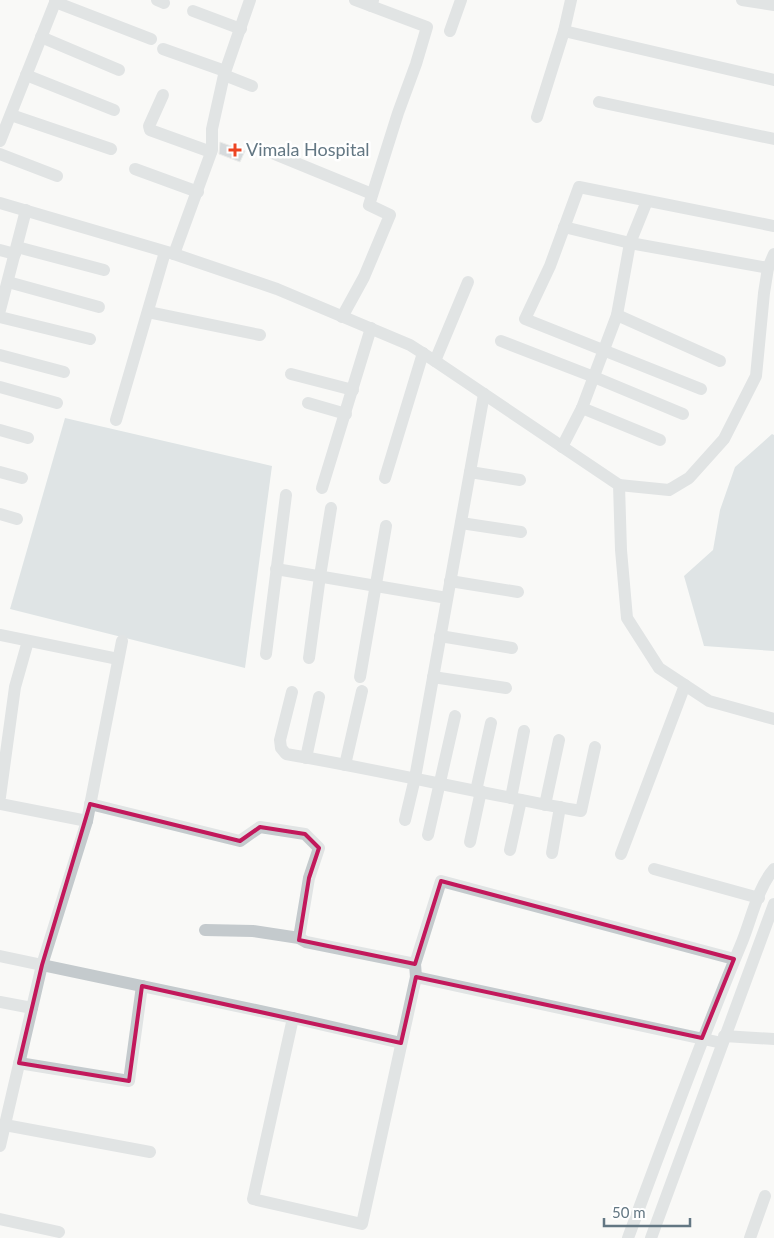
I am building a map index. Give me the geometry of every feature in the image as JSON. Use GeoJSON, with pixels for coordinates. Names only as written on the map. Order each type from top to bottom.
{"type":"FeatureCollection","features":[{"type":"Feature","properties":{"kind":"street"},"geometry":{"type":"LineString","coordinates":[[116,420],[148,312],[170,253],[198,192],[211,152],[213,142],[212,129],[225,73],[250,0]]}},
{"type":"Feature","properties":{"kind":"street"},"geometry":{"type":"LineString","coordinates":[[342,317],[364,277],[390,214],[369,205],[398,113],[416,64],[426,27],[372,3],[354,0]]}},
{"type":"Feature","properties":{"kind":"street"},"geometry":{"type":"LineString","coordinates":[[450,31],[461,0]]}},
{"type":"Feature","properties":{"kind":"street"},"geometry":{"type":"LineString","coordinates":[[537,117],[564,31],[571,0]]}},
{"type":"Feature","properties":{"kind":"street"},"geometry":{"type":"LineString","coordinates":[[742,0],[774,5]]}},
{"type":"Feature","properties":{"kind":"street"},"geometry":{"type":"LineString","coordinates":[[774,0],[774,9]]}},
{"type":"Feature","properties":{"kind":"street"},"geometry":{"type":"LineString","coordinates":[[0,142],[56,1],[150,39]]}},
{"type":"Feature","properties":{"kind":"street"},"geometry":{"type":"LineString","coordinates":[[193,11],[241,29]]}},
{"type":"Feature","properties":{"kind":"street"},"geometry":{"type":"LineString","coordinates":[[564,31],[774,80]]}},
{"type":"Feature","properties":{"kind":"street"},"geometry":{"type":"LineString","coordinates":[[41,37],[119,70]]}},
{"type":"Feature","properties":{"kind":"street"},"geometry":{"type":"LineString","coordinates":[[164,49],[225,73],[252,86]]}},
{"type":"Feature","properties":{"kind":"street"},"geometry":{"type":"LineString","coordinates":[[26,75],[114,110]]}},
{"type":"Feature","properties":{"kind":"street"},"geometry":{"type":"LineString","coordinates":[[163,94],[149,126],[150,130],[211,152]]}},
{"type":"Feature","properties":{"kind":"street"},"geometry":{"type":"LineString","coordinates":[[599,102],[774,138]]}},
{"type":"Feature","properties":{"kind":"street"},"geometry":{"type":"LineString","coordinates":[[10,115],[111,150]]}},
{"type":"Feature","properties":{"kind":"street"},"geometry":{"type":"LineString","coordinates":[[272,153],[372,194]]}},
{"type":"Feature","properties":{"kind":"street"},"geometry":{"type":"LineString","coordinates":[[0,154],[57,176]]}},
{"type":"Feature","properties":{"kind":"street"},"geometry":{"type":"LineString","coordinates":[[135,169],[198,192]]}},
{"type":"Feature","properties":{"kind":"street"},"geometry":{"type":"LineString","coordinates":[[701,388],[525,319],[550,266],[579,187],[774,226]]}},
{"type":"Feature","properties":{"kind":"street"},"geometry":{"type":"LineString","coordinates":[[562,447],[582,408],[602,350],[617,315],[630,242],[647,201]]}},
{"type":"Feature","properties":{"kind":"street"},"geometry":{"type":"LineString","coordinates":[[0,202],[170,253],[278,289],[410,345],[619,485],[669,490],[689,478],[724,439],[756,376],[764,293],[768,268],[774,254]]}},
{"type":"Feature","properties":{"kind":"street"},"geometry":{"type":"LineString","coordinates":[[1,303],[26,210]]}},
{"type":"Feature","properties":{"kind":"street"},"geometry":{"type":"LineString","coordinates":[[564,227],[630,242],[768,268]]}},
{"type":"Feature","properties":{"kind":"street"},"geometry":{"type":"LineString","coordinates":[[0,250],[16,250],[104,270]]}},
{"type":"Feature","properties":{"kind":"street"},"geometry":{"type":"LineString","coordinates":[[8,282],[99,307]]}},
{"type":"Feature","properties":{"kind":"street"},"geometry":{"type":"LineString","coordinates":[[435,361],[468,282]]}},
{"type":"Feature","properties":{"kind":"street"},"geometry":{"type":"LineString","coordinates":[[148,312],[260,335]]}},
{"type":"Feature","properties":{"kind":"street"},"geometry":{"type":"LineString","coordinates":[[617,315],[720,361]]}},
{"type":"Feature","properties":{"kind":"street"},"geometry":{"type":"LineString","coordinates":[[0,317],[90,339]]}},
{"type":"Feature","properties":{"kind":"street"},"geometry":{"type":"LineString","coordinates":[[322,488],[346,414],[370,328]]}},
{"type":"Feature","properties":{"kind":"street"},"geometry":{"type":"LineString","coordinates":[[501,342],[594,377],[683,414]]}},
{"type":"Feature","properties":{"kind":"street"},"geometry":{"type":"LineString","coordinates":[[385,478],[423,353]]}},
{"type":"Feature","properties":{"kind":"street"},"geometry":{"type":"LineString","coordinates":[[0,355],[64,372]]}},
{"type":"Feature","properties":{"kind":"street"},"geometry":{"type":"LineString","coordinates":[[292,374],[353,390]]}},
{"type":"Feature","properties":{"kind":"street"},"geometry":{"type":"LineString","coordinates":[[0,387],[57,402]]}},
{"type":"Feature","properties":{"kind":"street"},"geometry":{"type":"LineString","coordinates":[[405,820],[415,778],[484,394]]}},
{"type":"Feature","properties":{"kind":"street"},"geometry":{"type":"LineString","coordinates":[[308,403],[346,414]]}},
{"type":"Feature","properties":{"kind":"street"},"geometry":{"type":"LineString","coordinates":[[582,408],[660,440]]}},
{"type":"Feature","properties":{"kind":"street"},"geometry":{"type":"LineString","coordinates":[[0,430],[28,438]]}},
{"type":"Feature","properties":{"kind":"street"},"geometry":{"type":"LineString","coordinates":[[0,472],[22,478]]}},
{"type":"Feature","properties":{"kind":"street"},"geometry":{"type":"LineString","coordinates":[[470,472],[520,480]]}},
{"type":"Feature","properties":{"kind":"street"},"geometry":{"type":"LineString","coordinates":[[619,485],[621,550],[627,618],[658,668],[709,700],[774,719]]}},
{"type":"Feature","properties":{"kind":"street"},"geometry":{"type":"LineString","coordinates":[[266,654],[286,495]]}},
{"type":"Feature","properties":{"kind":"street"},"geometry":{"type":"LineString","coordinates":[[309,658],[331,508]]}},
{"type":"Feature","properties":{"kind":"street"},"geometry":{"type":"LineString","coordinates":[[0,514],[17,520]]}},
{"type":"Feature","properties":{"kind":"street"},"geometry":{"type":"LineString","coordinates":[[461,523],[521,532]]}},
{"type":"Feature","properties":{"kind":"street"},"geometry":{"type":"LineString","coordinates":[[360,677],[386,526]]}},
{"type":"Feature","properties":{"kind":"street"},"geometry":{"type":"LineString","coordinates":[[276,569],[447,598]]}},
{"type":"Feature","properties":{"kind":"street"},"geometry":{"type":"LineString","coordinates":[[450,581],[518,592]]}},
{"type":"Feature","properties":{"kind":"street"},"geometry":{"type":"LineString","coordinates":[[0,635],[118,659]]}},
{"type":"Feature","properties":{"kind":"street"},"geometry":{"type":"LineString","coordinates":[[440,636],[512,648]]}},
{"type":"Feature","properties":{"kind":"street"},"geometry":{"type":"LineString","coordinates":[[0,797],[15,687],[28,641]]}},
{"type":"Feature","properties":{"kind":"street"},"geometry":{"type":"LineString","coordinates":[[0,1146],[42,966],[87,821],[122,641]]}},
{"type":"Feature","properties":{"kind":"street"},"geometry":{"type":"LineString","coordinates":[[433,677],[506,688]]}},
{"type":"Feature","properties":{"kind":"street"},"geometry":{"type":"LineString","coordinates":[[621,854],[686,685]]}},
{"type":"Feature","properties":{"kind":"street"},"geometry":{"type":"LineString","coordinates":[[345,765],[362,691]]}},
{"type":"Feature","properties":{"kind":"street"},"geometry":{"type":"LineString","coordinates":[[292,692],[280,740],[281,748],[286,754],[545,805],[581,811],[595,747]]}},
{"type":"Feature","properties":{"kind":"street"},"geometry":{"type":"LineString","coordinates":[[306,758],[320,697]]}},
{"type":"Feature","properties":{"kind":"street"},"geometry":{"type":"LineString","coordinates":[[428,835],[455,716]]}},
{"type":"Feature","properties":{"kind":"street"},"geometry":{"type":"LineString","coordinates":[[470,842],[491,723]]}},
{"type":"Feature","properties":{"kind":"street"},"geometry":{"type":"LineString","coordinates":[[510,850],[524,731]]}},
{"type":"Feature","properties":{"kind":"street"},"geometry":{"type":"LineString","coordinates":[[545,805],[559,740]]}},
{"type":"Feature","properties":{"kind":"street"},"geometry":{"type":"LineString","coordinates":[[0,804],[87,821]]}},
{"type":"Feature","properties":{"kind":"street"},"geometry":{"type":"LineString","coordinates":[[90,804],[240,841],[260,827],[305,834],[320,848],[309,878],[300,938]]}},
{"type":"Feature","properties":{"kind":"street"},"geometry":{"type":"LineString","coordinates":[[552,853],[560,807]]}},
{"type":"Feature","properties":{"kind":"street"},"geometry":{"type":"LineString","coordinates":[[654,869],[759,898]]}},
{"type":"Feature","properties":{"kind":"street"},"geometry":{"type":"LineString","coordinates":[[628,1238],[702,1038],[769,874],[774,869]]}},
{"type":"Feature","properties":{"kind":"street"},"geometry":{"type":"LineString","coordinates":[[293,1018],[253,1199],[362,1224],[416,971],[441,881],[734,959]]}},
{"type":"Feature","properties":{"kind":"street"},"geometry":{"type":"LineString","coordinates":[[651,1238],[774,904]]}},
{"type":"Feature","properties":{"kind":"street"},"geometry":{"type":"LineString","coordinates":[[205,930],[253,931],[300,938],[306,942],[416,971],[702,1038],[774,1038]]}},
{"type":"Feature","properties":{"kind":"street"},"geometry":{"type":"LineString","coordinates":[[0,956],[293,1018],[401,1043]]}},
{"type":"Feature","properties":{"kind":"street"},"geometry":{"type":"LineString","coordinates":[[19,1064],[129,1082],[142,986]]}},
{"type":"Feature","properties":{"kind":"street"},"geometry":{"type":"LineString","coordinates":[[0,1002],[32,1008]]}},
{"type":"Feature","properties":{"kind":"street"},"geometry":{"type":"LineString","coordinates":[[5,1125],[150,1152]]}},
{"type":"Feature","properties":{"kind":"street"},"geometry":{"type":"LineString","coordinates":[[655,1166],[674,1173]]}},
{"type":"Feature","properties":{"kind":"street"},"geometry":{"type":"LineString","coordinates":[[750,1238],[765,1196]]}},
{"type":"Feature","properties":{"kind":"street"},"geometry":{"type":"LineString","coordinates":[[0,1219],[59,1232]]}},
{"type":"Feature","properties":{"kind":"highlighted area"},"geometry":{"type":"Polygon","coordinates":[[[90,804],[240,841],[260,827],[305,834],[319,848],[309,878],[299,940],[415,964],[441,881],[734,959],[702,1038],[416,977],[401,1043],[142,986],[129,1081],[19,1063],[42,965],[90,804]]]}},
{"type":"Feature","properties":{"kind":"shaded area"},"geometry":{"type":"Polygon","coordinates":[[[65,418],[272,466],[245,668],[10,609],[65,418]]]}},
{"type":"Feature","properties":{"kind":"shaded area"},"geometry":{"type":"Polygon","coordinates":[[[772,434],[774,435],[774,651],[704,646],[684,576],[713,550],[720,510],[735,467],[772,434]]]}},
{"type":"Feature","properties":{"kind":"building"},"geometry":{"type":"Polygon","coordinates":[[[220,142],[245,151],[240,162],[219,154],[220,142]]]}},
{"type":"Feature","properties":{"kind":"place","name":"Vimala Hospital"},"geometry":{"type":"Point","coordinates":[235,150]}}]}
